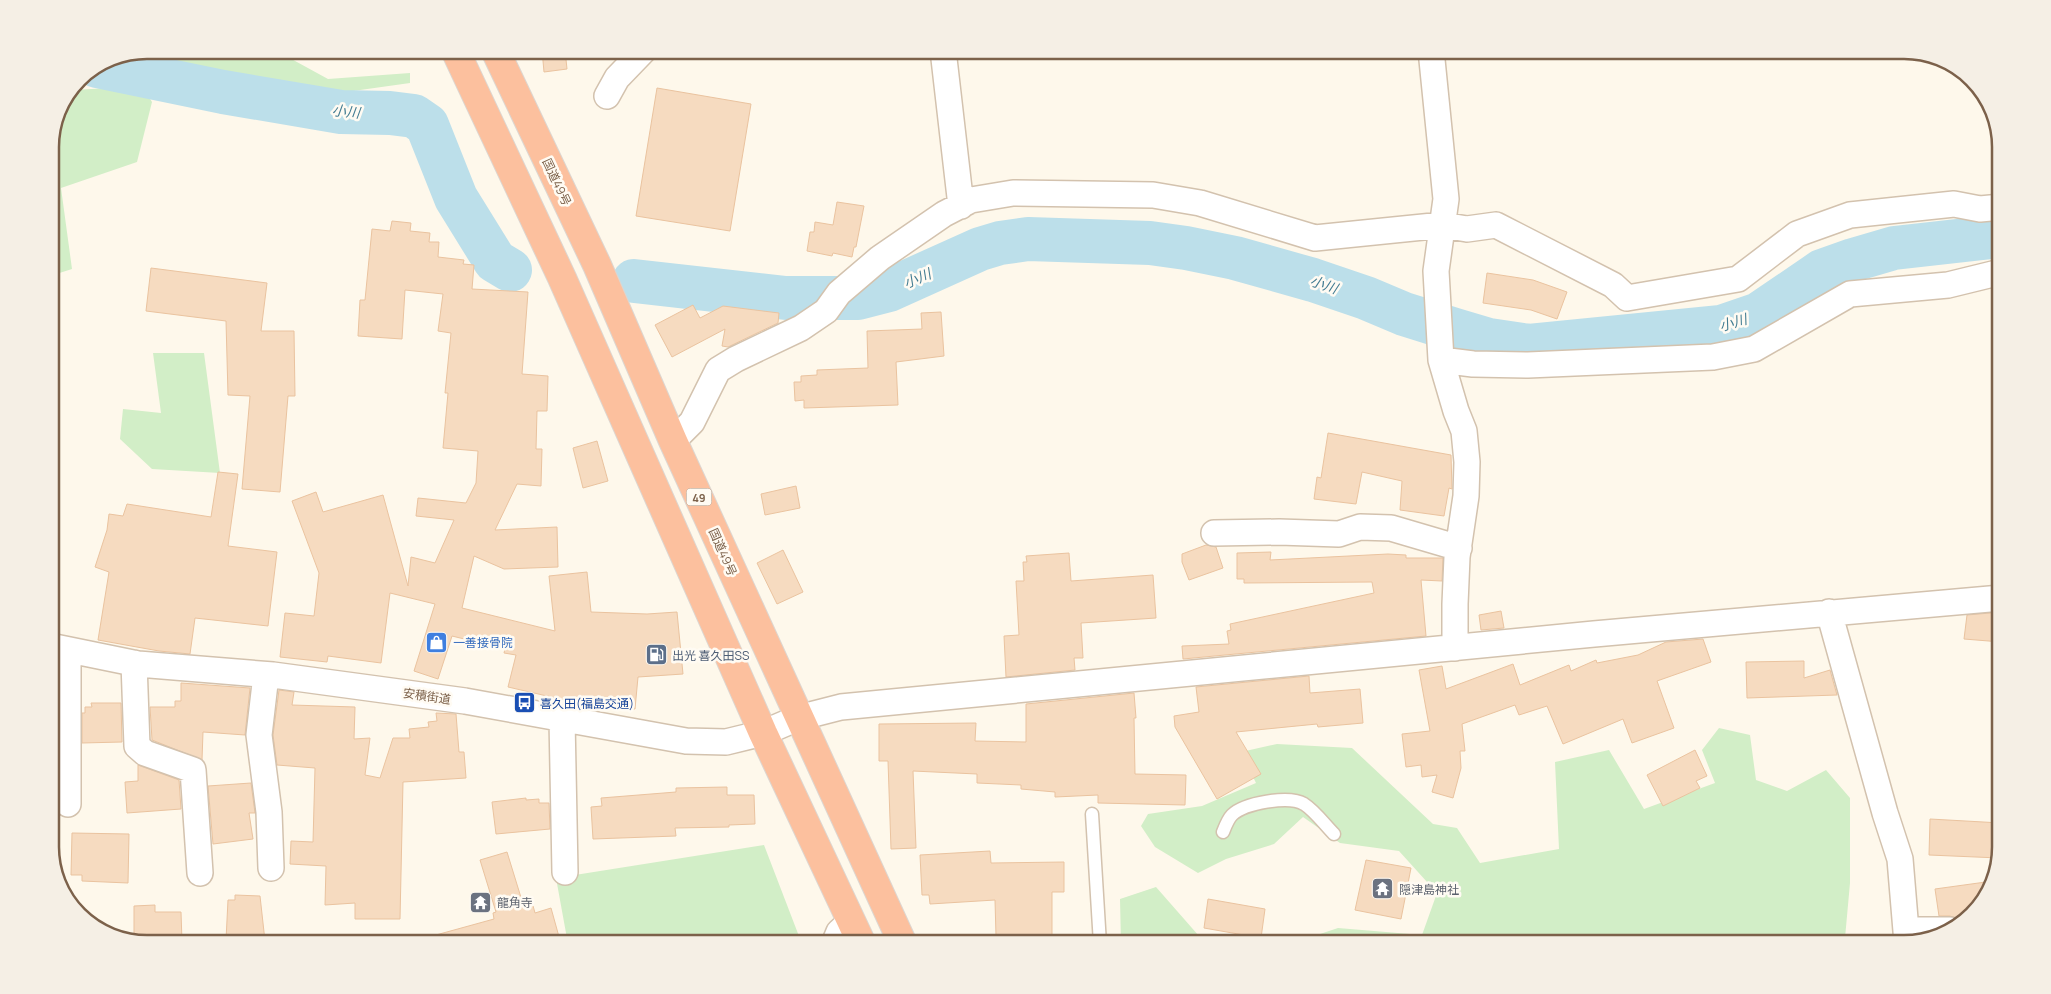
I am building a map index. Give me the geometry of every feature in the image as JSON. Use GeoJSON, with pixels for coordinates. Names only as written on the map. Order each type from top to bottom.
{"type":"FeatureCollection","features":[{"type":"Feature","properties":{"kind":"highway"},"geometry":{"type":"LineString","coordinates":[[459,59],[562,278],[763,733],[856,932]]}},
{"type":"Feature","properties":{"kind":"highway","name":"国道49号"},"geometry":{"type":"LineString","coordinates":[[499,59],[596,265],[798,718],[899,935]]}},
{"type":"Feature","properties":{"kind":"street"},"geometry":{"type":"LineString","coordinates":[[606,96],[617,78],[635,59]]}},
{"type":"Feature","properties":{"kind":"street"},"geometry":{"type":"LineString","coordinates":[[944,59],[961,206]]}},
{"type":"Feature","properties":{"kind":"street"},"geometry":{"type":"LineString","coordinates":[[1432,59],[1446,199],[1436,270],[1440,349],[1456,412],[1464,431],[1467,462],[1466,496],[1459,548],[1455,604],[1455,648]]}},
{"type":"Feature","properties":{"kind":"street"},"geometry":{"type":"LineString","coordinates":[[673,441],[692,422],[718,370],[736,359],[801,328],[880,258],[944,214],[971,200],[1013,193],[1152,195],[1200,203],[1315,238],[1443,225],[1467,229],[1496,224],[1613,285],[1626,298],[1738,279],[1797,234],[1850,215],[1954,204],[1980,208],[1992,207]]}},
{"type":"Feature","properties":{"kind":"street"},"geometry":{"type":"LineString","coordinates":[[1440,349],[1473,364],[1528,365],[1713,357],[1754,348],[1850,294],[1948,285],[1992,274]]}},
{"type":"Feature","properties":{"kind":"street"},"geometry":{"type":"LineString","coordinates":[[1214,533],[1279,532],[1339,534],[1360,527],[1392,528],[1459,548]]}},
{"type":"Feature","properties":{"kind":"street","name":"安積街道"},"geometry":{"type":"LineString","coordinates":[[59,648],[134,663],[184,669],[266,674],[465,701],[686,741],[726,742],[763,733],[798,718],[842,707],[1829,612],[1992,599]]}},
{"type":"Feature","properties":{"kind":"street"},"geometry":{"type":"LineString","coordinates":[[1829,612],[1880,795],[1900,859],[1906,935]]}},
{"type":"Feature","properties":{"kind":"street"},"geometry":{"type":"LineString","coordinates":[[59,648],[68,804]]}},
{"type":"Feature","properties":{"kind":"street"},"geometry":{"type":"LineString","coordinates":[[134,663],[137,746],[145,753],[193,770],[200,873]]}},
{"type":"Feature","properties":{"kind":"street"},"geometry":{"type":"LineString","coordinates":[[266,674],[259,735],[269,812],[271,868]]}},
{"type":"Feature","properties":{"kind":"street"},"geometry":{"type":"LineString","coordinates":[[562,718],[565,872]]}},
{"type":"Feature","properties":{"kind":"street"},"geometry":{"type":"LineString","coordinates":[[838,935],[839,932],[856,932]]}},
{"type":"Feature","properties":{"kind":"lane"},"geometry":{"type":"LineString","coordinates":[[1223,832],[1231,816],[1239,810],[1253,805],[1276,801],[1297,801],[1305,804],[1334,834]]}},
{"type":"Feature","properties":{"kind":"lane"},"geometry":{"type":"LineString","coordinates":[[1092,814],[1099,935]]}},
{"type":"Feature","properties":{"kind":"green space"},"geometry":{"type":"Polygon","coordinates":[[[141,59],[291,59],[328,79],[410,73],[410,83],[353,91],[322,102],[132,61],[141,59]]]}},
{"type":"Feature","properties":{"kind":"green space"},"geometry":{"type":"Polygon","coordinates":[[[110,88],[145,91],[152,102],[137,162],[61,188],[72,269],[59,273],[60,129],[65,113],[81,90],[110,88]]]}},
{"type":"Feature","properties":{"kind":"green space"},"geometry":{"type":"Polygon","coordinates":[[[153,353],[204,353],[220,473],[152,469],[120,439],[123,409],[161,413],[153,353]]]}},
{"type":"Feature","properties":{"kind":"green space"},"geometry":{"type":"Polygon","coordinates":[[[1719,728],[1750,735],[1756,780],[1787,791],[1826,770],[1850,798],[1850,883],[1845,935],[1422,935],[1437,893],[1399,851],[1340,843],[1303,817],[1274,844],[1226,859],[1198,873],[1155,847],[1141,826],[1148,814],[1202,806],[1256,783],[1241,752],[1277,744],[1352,748],[1433,824],[1457,828],[1480,863],[1559,849],[1555,762],[1609,750],[1644,809],[1715,783],[1702,750],[1719,728]]]}},
{"type":"Feature","properties":{"kind":"green space"},"geometry":{"type":"Polygon","coordinates":[[[764,845],[799,935],[566,935],[556,878],[764,845]]]}},
{"type":"Feature","properties":{"kind":"green space"},"geometry":{"type":"Polygon","coordinates":[[[1156,887],[1198,935],[1121,935],[1120,899],[1156,887]]]}},
{"type":"Feature","properties":{"kind":"green space"},"geometry":{"type":"Polygon","coordinates":[[[1338,928],[1422,935],[1317,935],[1338,928]]]}},
{"type":"Feature","properties":{"kind":"building"},"geometry":{"type":"Polygon","coordinates":[[[543,59],[566,59],[567,69],[544,72],[543,59]]]}},
{"type":"Feature","properties":{"kind":"building"},"geometry":{"type":"Polygon","coordinates":[[[657,88],[751,104],[730,231],[636,216],[657,88]]]}},
{"type":"Feature","properties":{"kind":"building"},"geometry":{"type":"Polygon","coordinates":[[[837,202],[864,206],[856,247],[854,247],[852,257],[833,253],[832,256],[807,251],[810,232],[814,232],[815,222],[833,225],[837,202]]]}},
{"type":"Feature","properties":{"kind":"building"},"geometry":{"type":"Polygon","coordinates":[[[392,221],[411,223],[410,231],[430,233],[429,242],[439,242],[438,257],[464,260],[463,264],[474,265],[472,289],[528,292],[522,374],[548,376],[547,411],[537,411],[536,449],[542,449],[541,486],[517,484],[495,530],[557,527],[558,567],[504,569],[474,556],[462,608],[555,631],[549,576],[587,572],[591,612],[647,614],[677,612],[683,674],[638,677],[635,709],[586,705],[508,687],[516,655],[504,653],[505,649],[452,636],[438,679],[414,671],[435,604],[390,593],[381,663],[328,656],[327,662],[280,657],[285,613],[314,616],[319,573],[292,501],[316,492],[323,512],[383,495],[408,586],[411,557],[435,563],[454,520],[416,516],[418,498],[466,503],[476,483],[478,451],[443,448],[448,393],[445,393],[451,333],[438,331],[443,294],[405,290],[402,339],[358,336],[360,300],[365,300],[372,229],[390,231],[392,221]]]}},
{"type":"Feature","properties":{"kind":"building"},"geometry":{"type":"Polygon","coordinates":[[[151,268],[267,283],[261,331],[294,331],[295,396],[288,396],[280,492],[242,489],[250,396],[228,395],[226,321],[146,311],[151,268]]]}},
{"type":"Feature","properties":{"kind":"building"},"geometry":{"type":"Polygon","coordinates":[[[1487,273],[1533,280],[1567,292],[1557,319],[1531,310],[1483,303],[1487,273]]]}},
{"type":"Feature","properties":{"kind":"building"},"geometry":{"type":"Polygon","coordinates":[[[693,305],[700,318],[723,306],[779,313],[778,323],[728,347],[722,346],[725,329],[672,357],[655,325],[693,305]]]}},
{"type":"Feature","properties":{"kind":"building"},"geometry":{"type":"Polygon","coordinates":[[[941,312],[944,356],[896,362],[898,405],[804,408],[804,400],[795,401],[794,382],[801,382],[801,376],[817,375],[817,370],[868,368],[867,331],[922,329],[921,313],[941,312]]]}},
{"type":"Feature","properties":{"kind":"building"},"geometry":{"type":"Polygon","coordinates":[[[1328,433],[1451,455],[1452,489],[1449,488],[1444,516],[1400,510],[1402,481],[1362,472],[1356,504],[1314,499],[1317,477],[1321,478],[1328,433]]]}},
{"type":"Feature","properties":{"kind":"building"},"geometry":{"type":"Polygon","coordinates":[[[597,441],[608,481],[583,488],[573,448],[597,441]]]}},
{"type":"Feature","properties":{"kind":"building"},"geometry":{"type":"Polygon","coordinates":[[[218,472],[238,474],[228,546],[277,552],[268,626],[195,618],[190,654],[159,651],[98,640],[109,572],[95,567],[107,530],[109,514],[123,516],[127,504],[211,517],[218,472]]]}},
{"type":"Feature","properties":{"kind":"building"},"geometry":{"type":"Polygon","coordinates":[[[796,486],[800,508],[765,515],[761,494],[796,486]]]}},
{"type":"Feature","properties":{"kind":"building"},"geometry":{"type":"Polygon","coordinates":[[[1206,545],[1216,547],[1223,568],[1189,580],[1182,562],[1182,554],[1206,545]]]}},
{"type":"Feature","properties":{"kind":"building"},"geometry":{"type":"Polygon","coordinates":[[[783,550],[803,592],[777,604],[757,563],[783,550]]]}},
{"type":"Feature","properties":{"kind":"building"},"geometry":{"type":"Polygon","coordinates":[[[1271,552],[1270,560],[1388,554],[1406,555],[1406,558],[1443,558],[1442,581],[1421,580],[1426,636],[1183,659],[1182,646],[1229,644],[1227,631],[1231,630],[1230,624],[1374,593],[1372,582],[1244,583],[1244,579],[1237,579],[1237,553],[1271,552]]]}},
{"type":"Feature","properties":{"kind":"building"},"geometry":{"type":"Polygon","coordinates":[[[1069,553],[1071,581],[1153,575],[1156,618],[1081,623],[1083,658],[1074,658],[1075,670],[1006,677],[1004,636],[1019,635],[1016,581],[1024,581],[1023,562],[1027,562],[1026,556],[1069,553]]]}},
{"type":"Feature","properties":{"kind":"building"},"geometry":{"type":"Polygon","coordinates":[[[1501,611],[1504,628],[1481,630],[1479,615],[1501,611]]]}},
{"type":"Feature","properties":{"kind":"building"},"geometry":{"type":"Polygon","coordinates":[[[1992,613],[1992,641],[1964,639],[1967,615],[1992,613]]]}},
{"type":"Feature","properties":{"kind":"building"},"geometry":{"type":"Polygon","coordinates":[[[1703,639],[1711,662],[1657,681],[1674,728],[1632,743],[1623,719],[1563,744],[1547,706],[1519,715],[1515,705],[1462,724],[1465,751],[1460,751],[1461,768],[1453,798],[1432,792],[1437,775],[1422,777],[1421,765],[1406,767],[1402,734],[1430,731],[1419,670],[1442,666],[1446,689],[1513,664],[1520,685],[1569,665],[1571,671],[1596,660],[1597,663],[1638,655],[1666,642],[1703,639]]]}},
{"type":"Feature","properties":{"kind":"building"},"geometry":{"type":"Polygon","coordinates":[[[1804,661],[1804,678],[1830,670],[1837,695],[1747,698],[1746,662],[1804,661]]]}},
{"type":"Feature","properties":{"kind":"building"},"geometry":{"type":"Polygon","coordinates":[[[1309,676],[1310,693],[1360,689],[1363,723],[1318,727],[1317,724],[1236,732],[1261,774],[1217,799],[1175,727],[1174,716],[1199,712],[1196,687],[1309,676]]]}},
{"type":"Feature","properties":{"kind":"building"},"geometry":{"type":"Polygon","coordinates":[[[181,683],[250,688],[245,735],[203,732],[202,760],[152,740],[150,707],[175,707],[175,701],[181,701],[181,683]]]}},
{"type":"Feature","properties":{"kind":"building"},"geometry":{"type":"Polygon","coordinates":[[[279,690],[294,692],[292,705],[355,707],[354,739],[370,738],[365,775],[380,778],[393,738],[410,738],[409,729],[429,727],[428,722],[437,721],[436,713],[456,714],[459,752],[464,752],[466,778],[403,782],[400,919],[355,919],[355,903],[325,905],[326,866],[290,864],[291,841],[313,842],[315,768],[277,765],[273,735],[279,690]]]}},
{"type":"Feature","properties":{"kind":"building"},"geometry":{"type":"Polygon","coordinates":[[[1134,693],[1136,718],[1134,718],[1135,774],[1186,775],[1185,805],[1098,803],[1098,795],[1055,797],[1055,792],[1021,789],[1021,785],[977,783],[977,774],[913,771],[916,848],[891,849],[888,761],[879,761],[879,724],[976,723],[975,741],[1026,742],[1026,704],[1134,693]]]}},
{"type":"Feature","properties":{"kind":"building"},"geometry":{"type":"Polygon","coordinates":[[[91,703],[121,703],[122,742],[82,743],[82,713],[85,713],[85,707],[92,707],[91,703]]]}},
{"type":"Feature","properties":{"kind":"building"},"geometry":{"type":"Polygon","coordinates":[[[1695,750],[1707,776],[1696,781],[1700,788],[1663,806],[1647,775],[1695,750]]]}},
{"type":"Feature","properties":{"kind":"building"},"geometry":{"type":"Polygon","coordinates":[[[138,765],[179,780],[181,809],[127,813],[125,782],[138,781],[138,765]]]}},
{"type":"Feature","properties":{"kind":"building"},"geometry":{"type":"Polygon","coordinates":[[[251,783],[255,813],[249,813],[253,839],[213,844],[208,786],[251,783]]]}},
{"type":"Feature","properties":{"kind":"building"},"geometry":{"type":"Polygon","coordinates":[[[727,787],[727,795],[754,795],[755,824],[729,825],[729,827],[675,828],[676,836],[593,839],[591,807],[602,806],[601,798],[676,792],[676,788],[727,787]]]}},
{"type":"Feature","properties":{"kind":"building"},"geometry":{"type":"Polygon","coordinates":[[[526,798],[526,800],[539,799],[539,803],[549,803],[550,829],[496,834],[492,802],[526,798]]]}},
{"type":"Feature","properties":{"kind":"building"},"geometry":{"type":"Polygon","coordinates":[[[1930,819],[1992,822],[1992,858],[1929,855],[1930,819]]]}},
{"type":"Feature","properties":{"kind":"building"},"geometry":{"type":"Polygon","coordinates":[[[72,833],[129,834],[128,883],[82,881],[82,875],[71,875],[72,833]]]}},
{"type":"Feature","properties":{"kind":"building"},"geometry":{"type":"Polygon","coordinates":[[[990,851],[991,863],[1064,862],[1064,892],[1052,892],[1052,935],[996,935],[995,900],[930,904],[929,895],[922,895],[920,855],[990,851]]]}},
{"type":"Feature","properties":{"kind":"building"},"geometry":{"type":"Polygon","coordinates":[[[507,852],[523,904],[532,902],[535,913],[551,908],[558,935],[436,935],[494,919],[493,913],[496,912],[480,860],[507,852]]]}},
{"type":"Feature","properties":{"kind":"building","name":"隠津島神社"},"geometry":{"type":"Polygon","coordinates":[[[1366,860],[1411,868],[1401,919],[1355,910],[1366,860]]]}},
{"type":"Feature","properties":{"kind":"building"},"geometry":{"type":"Polygon","coordinates":[[[1985,882],[1967,910],[1956,918],[1939,916],[1935,889],[1985,882]]]}},
{"type":"Feature","properties":{"kind":"building"},"geometry":{"type":"Polygon","coordinates":[[[235,895],[260,896],[264,935],[226,935],[228,900],[235,900],[235,895]]]}},
{"type":"Feature","properties":{"kind":"building"},"geometry":{"type":"Polygon","coordinates":[[[1208,899],[1265,909],[1261,935],[1244,935],[1204,928],[1208,899]]]}},
{"type":"Feature","properties":{"kind":"building"},"geometry":{"type":"Polygon","coordinates":[[[155,905],[155,912],[181,912],[182,935],[134,934],[134,906],[155,905]]]}},
{"type":"Feature","properties":{"kind":"waterway","name":"小川"},"geometry":{"type":"LineString","coordinates":[[108,68],[223,92],[341,112],[390,113],[414,116],[427,125],[456,198],[495,261],[510,270]]}},
{"type":"Feature","properties":{"kind":"waterway","name":"小川"},"geometry":{"type":"LineString","coordinates":[[634,281],[786,298],[858,298],[889,290],[980,249],[1000,243],[1028,239],[1150,243],[1235,258],[1313,280],[1366,298],[1404,314],[1455,330],[1489,340],[1529,346],[1721,327],[1759,314],[1822,271],[1853,260],[1894,248],[1992,237]]}},
{"type":"Feature","properties":{"kind":"place","name":"一善接骨院"},"geometry":{"type":"Point","coordinates":[437,642]}},
{"type":"Feature","properties":{"kind":"place","name":"出光 喜久田SS"},"geometry":{"type":"Point","coordinates":[656,655]}},
{"type":"Feature","properties":{"kind":"place","name":"喜久田(福島交通)"},"geometry":{"type":"Point","coordinates":[524,703]}},
{"type":"Feature","properties":{"kind":"place","name":"隠津島神社"},"geometry":{"type":"Point","coordinates":[1383,889]}},
{"type":"Feature","properties":{"kind":"place","name":"龍角寺"},"geometry":{"type":"Point","coordinates":[481,902]}}]}
